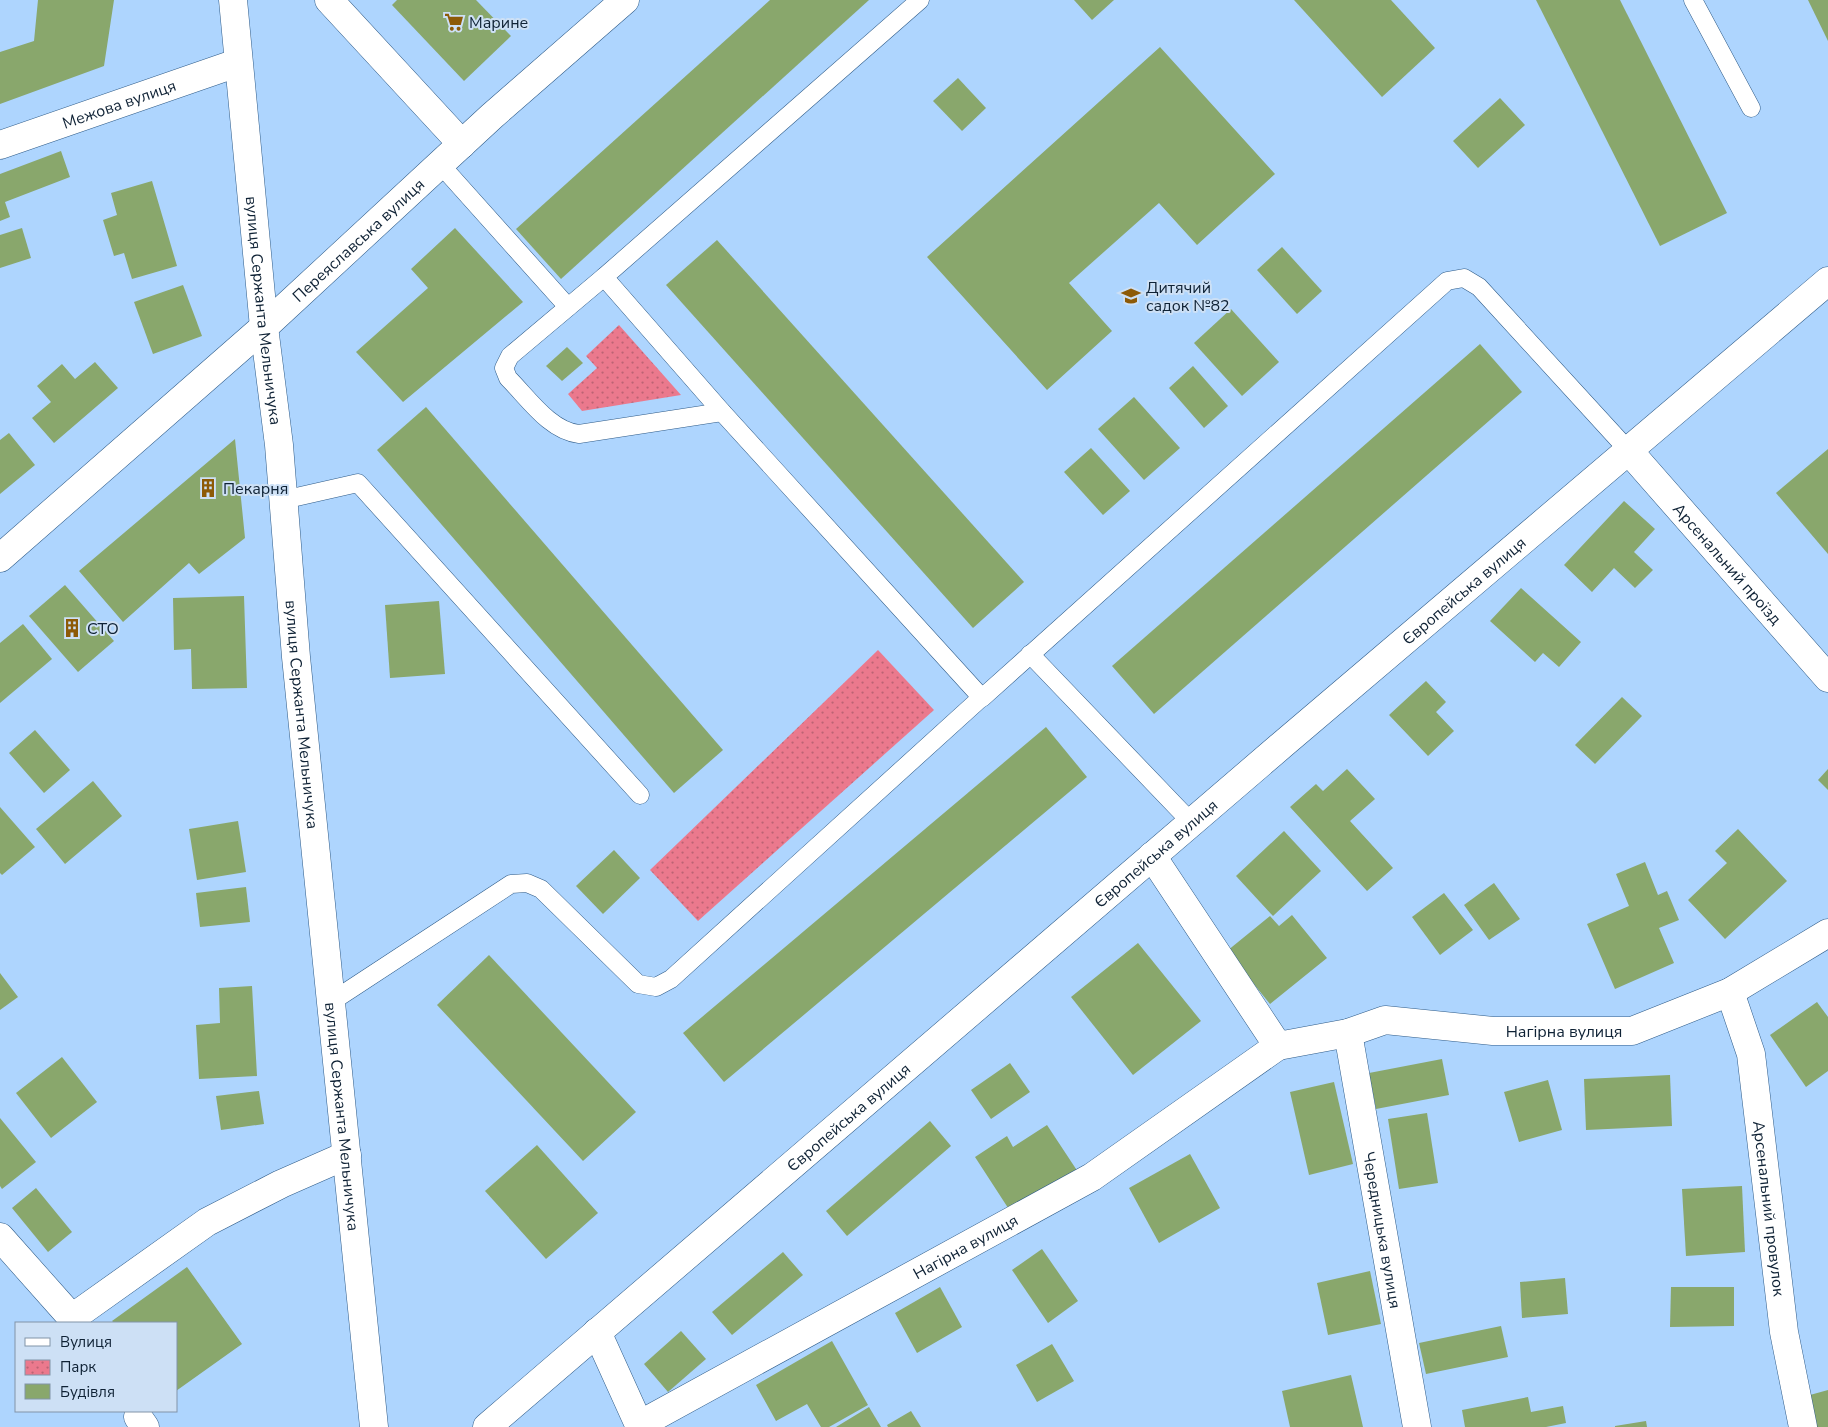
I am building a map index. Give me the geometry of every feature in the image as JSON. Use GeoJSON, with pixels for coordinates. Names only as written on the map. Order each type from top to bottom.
{"type":"FeatureCollection","features":[{"type":"Feature","properties":{"kind":"street","name":"вулиця Сержанта Мельничука"},"geometry":{"type":"LineString","coordinates":[[232,0],[264,327],[279,444],[296,658],[374,1427]]}},
{"type":"Feature","properties":{"kind":"street"},"geometry":{"type":"LineString","coordinates":[[329,0],[462,144]]}},
{"type":"Feature","properties":{"kind":"street","name":"Переяславська вулиця"},"geometry":{"type":"LineString","coordinates":[[0,558],[264,327],[462,144],[625,0]]}},
{"type":"Feature","properties":{"kind":"street","name":"Межова вулиця"},"geometry":{"type":"LineString","coordinates":[[0,144],[237,63]]}},
{"type":"Feature","properties":{"kind":"street","name":"Європейська вулиця"},"geometry":{"type":"LineString","coordinates":[[487,1427],[1191,822],[1828,281]]}},
{"type":"Feature","properties":{"kind":"street","name":"Арсенальний проїзд"},"geometry":{"type":"LineString","coordinates":[[1628,450],[1828,678]]}},
{"type":"Feature","properties":{"kind":"street"},"geometry":{"type":"LineString","coordinates":[[1152,856],[1278,1046]]}},
{"type":"Feature","properties":{"kind":"street","name":"Нагірна вулиця"},"geometry":{"type":"LineString","coordinates":[[640,1426],[1092,1177],[1278,1046],[1348,1033],[1385,1020],[1493,1031],[1632,1031],[1730,992],[1828,933]]}},
{"type":"Feature","properties":{"kind":"street","name":"Арсенальний провулок"},"geometry":{"type":"LineString","coordinates":[[1730,992],[1751,1054],[1784,1332],[1804,1427]]}},
{"type":"Feature","properties":{"kind":"street","name":"Чередницька вулиця"},"geometry":{"type":"LineString","coordinates":[[1348,1033],[1417,1427]]}},
{"type":"Feature","properties":{"kind":"street"},"geometry":{"type":"LineString","coordinates":[[0,1237],[72,1318],[207,1222],[281,1184],[347,1155]]}},
{"type":"Feature","properties":{"kind":"street"},"geometry":{"type":"LineString","coordinates":[[598,1332],[640,1426]]}},
{"type":"Feature","properties":{"kind":"lane"},"geometry":{"type":"LineString","coordinates":[[722,412],[579,434],[568,433],[557,427],[508,378],[504,368],[510,356],[604,277],[920,0]]}},
{"type":"Feature","properties":{"kind":"lane"},"geometry":{"type":"LineString","coordinates":[[1693,0],[1751,108]]}},
{"type":"Feature","properties":{"kind":"lane"},"geometry":{"type":"LineString","coordinates":[[440,164],[568,307]]}},
{"type":"Feature","properties":{"kind":"lane"},"geometry":{"type":"LineString","coordinates":[[604,277],[722,412],[982,697]]}},
{"type":"Feature","properties":{"kind":"lane"},"geometry":{"type":"LineString","coordinates":[[331,1002],[510,884],[527,883],[542,889],[638,984],[656,987],[671,979],[982,697],[1447,281],[1464,278],[1479,287],[1628,450]]}},
{"type":"Feature","properties":{"kind":"lane"},"geometry":{"type":"LineString","coordinates":[[283,500],[358,483],[640,795]]}},
{"type":"Feature","properties":{"kind":"lane"},"geometry":{"type":"LineString","coordinates":[[1030,654],[1191,822]]}},
{"type":"Feature","properties":{"kind":"green space"},"geometry":{"type":"Polygon","coordinates":[[[619,325],[681,395],[582,411],[568,394],[597,368],[586,356],[619,325]]]}},
{"type":"Feature","properties":{"kind":"green space"},"geometry":{"type":"Polygon","coordinates":[[[878,650],[934,710],[698,921],[650,870],[878,650]]]}},
{"type":"Feature","properties":{"kind":"building"},"geometry":{"type":"Polygon","coordinates":[[[38,0],[114,0],[104,66],[0,104],[0,52],[34,41],[38,0]]]}},
{"type":"Feature","properties":{"kind":"building"},"geometry":{"type":"Polygon","coordinates":[[[397,0],[476,0],[511,36],[464,81],[392,5],[397,0]]]}},
{"type":"Feature","properties":{"kind":"building"},"geometry":{"type":"Polygon","coordinates":[[[770,0],[869,0],[561,279],[516,229],[770,0]]]}},
{"type":"Feature","properties":{"kind":"building"},"geometry":{"type":"Polygon","coordinates":[[[1074,0],[1114,0],[1092,20],[1074,0]]]}},
{"type":"Feature","properties":{"kind":"building"},"geometry":{"type":"Polygon","coordinates":[[[1294,0],[1391,0],[1435,48],[1382,97],[1294,0]]]}},
{"type":"Feature","properties":{"kind":"building"},"geometry":{"type":"Polygon","coordinates":[[[1536,0],[1620,0],[1727,213],[1660,246],[1536,0]]]}},
{"type":"Feature","properties":{"kind":"building"},"geometry":{"type":"Polygon","coordinates":[[[1808,0],[1828,0],[1828,41],[1808,0]]]}},
{"type":"Feature","properties":{"kind":"building"},"geometry":{"type":"Polygon","coordinates":[[[1160,47],[1275,174],[1197,245],[1159,203],[1069,283],[1112,331],[1047,390],[927,257],[1160,47]]]}},
{"type":"Feature","properties":{"kind":"building"},"geometry":{"type":"Polygon","coordinates":[[[958,78],[986,108],[962,131],[933,101],[958,78]]]}},
{"type":"Feature","properties":{"kind":"building"},"geometry":{"type":"Polygon","coordinates":[[[1500,98],[1525,125],[1478,168],[1453,141],[1500,98]]]}},
{"type":"Feature","properties":{"kind":"building"},"geometry":{"type":"Polygon","coordinates":[[[61,151],[70,177],[5,202],[10,217],[0,221],[0,174],[61,151]]]}},
{"type":"Feature","properties":{"kind":"building"},"geometry":{"type":"Polygon","coordinates":[[[152,181],[177,266],[132,279],[124,253],[114,256],[103,220],[117,215],[111,193],[152,181]]]}},
{"type":"Feature","properties":{"kind":"building"},"geometry":{"type":"Polygon","coordinates":[[[22,228],[31,258],[0,268],[0,235],[22,228]]]}},
{"type":"Feature","properties":{"kind":"building"},"geometry":{"type":"Polygon","coordinates":[[[455,228],[523,302],[403,402],[356,352],[428,288],[411,269],[455,228]]]}},
{"type":"Feature","properties":{"kind":"building"},"geometry":{"type":"Polygon","coordinates":[[[717,240],[1024,582],[973,628],[666,285],[717,240]]]}},
{"type":"Feature","properties":{"kind":"building"},"geometry":{"type":"Polygon","coordinates":[[[1282,247],[1322,291],[1297,314],[1257,270],[1282,247]]]}},
{"type":"Feature","properties":{"kind":"building"},"geometry":{"type":"Polygon","coordinates":[[[183,285],[202,336],[153,354],[134,302],[183,285]]]}},
{"type":"Feature","properties":{"kind":"building"},"geometry":{"type":"Polygon","coordinates":[[[1231,309],[1279,362],[1242,396],[1194,343],[1231,309]]]}},
{"type":"Feature","properties":{"kind":"building"},"geometry":{"type":"Polygon","coordinates":[[[1480,344],[1522,392],[1154,714],[1112,666],[1480,344]]]}},
{"type":"Feature","properties":{"kind":"building"},"geometry":{"type":"Polygon","coordinates":[[[567,347],[583,363],[562,381],[546,366],[567,347]]]}},
{"type":"Feature","properties":{"kind":"building"},"geometry":{"type":"Polygon","coordinates":[[[95,362],[118,388],[54,443],[32,418],[51,402],[37,386],[62,364],[75,379],[95,362]]]}},
{"type":"Feature","properties":{"kind":"building"},"geometry":{"type":"Polygon","coordinates":[[[1193,366],[1228,406],[1204,428],[1169,388],[1193,366]]]}},
{"type":"Feature","properties":{"kind":"building"},"geometry":{"type":"Polygon","coordinates":[[[1134,397],[1180,448],[1144,480],[1098,429],[1134,397]]]}},
{"type":"Feature","properties":{"kind":"building"},"geometry":{"type":"Polygon","coordinates":[[[426,407],[723,750],[674,793],[377,450],[426,407]]]}},
{"type":"Feature","properties":{"kind":"building"},"geometry":{"type":"Polygon","coordinates":[[[9,433],[35,465],[0,494],[0,440],[9,433]]]}},
{"type":"Feature","properties":{"kind":"building","name":"Пекарня"},"geometry":{"type":"Polygon","coordinates":[[[235,439],[245,538],[199,574],[189,563],[123,622],[79,571],[235,439]]]}},
{"type":"Feature","properties":{"kind":"building"},"geometry":{"type":"Polygon","coordinates":[[[1091,448],[1130,491],[1103,515],[1064,472],[1091,448]]]}},
{"type":"Feature","properties":{"kind":"building"},"geometry":{"type":"Polygon","coordinates":[[[1828,449],[1828,554],[1776,493],[1828,449]]]}},
{"type":"Feature","properties":{"kind":"building"},"geometry":{"type":"Polygon","coordinates":[[[1624,501],[1655,529],[1634,552],[1653,570],[1635,588],[1614,568],[1592,592],[1564,565],[1624,501]]]}},
{"type":"Feature","properties":{"kind":"building","name":"СТО"},"geometry":{"type":"Polygon","coordinates":[[[65,585],[114,641],[78,672],[29,616],[65,585]]]}},
{"type":"Feature","properties":{"kind":"building"},"geometry":{"type":"Polygon","coordinates":[[[1521,588],[1581,642],[1559,667],[1543,653],[1535,662],[1490,621],[1521,588]]]}},
{"type":"Feature","properties":{"kind":"building"},"geometry":{"type":"Polygon","coordinates":[[[244,596],[247,688],[192,689],[191,649],[174,650],[173,598],[244,596]]]}},
{"type":"Feature","properties":{"kind":"building"},"geometry":{"type":"Polygon","coordinates":[[[439,601],[445,674],[390,678],[385,605],[439,601]]]}},
{"type":"Feature","properties":{"kind":"building"},"geometry":{"type":"Polygon","coordinates":[[[23,624],[52,659],[0,703],[0,643],[23,624]]]}},
{"type":"Feature","properties":{"kind":"building"},"geometry":{"type":"Polygon","coordinates":[[[1426,681],[1446,702],[1436,712],[1454,731],[1428,756],[1389,715],[1426,681]]]}},
{"type":"Feature","properties":{"kind":"building"},"geometry":{"type":"Polygon","coordinates":[[[1622,697],[1642,716],[1595,764],[1575,745],[1622,697]]]}},
{"type":"Feature","properties":{"kind":"building"},"geometry":{"type":"Polygon","coordinates":[[[1046,727],[1087,777],[724,1082],[683,1033],[1046,727]]]}},
{"type":"Feature","properties":{"kind":"building"},"geometry":{"type":"Polygon","coordinates":[[[35,730],[70,770],[44,793],[9,753],[35,730]]]}},
{"type":"Feature","properties":{"kind":"building"},"geometry":{"type":"Polygon","coordinates":[[[1347,769],[1375,799],[1350,821],[1393,868],[1367,891],[1290,807],[1316,784],[1323,791],[1347,769]]]}},
{"type":"Feature","properties":{"kind":"building"},"geometry":{"type":"Polygon","coordinates":[[[1828,769],[1828,790],[1818,780],[1828,769]]]}},
{"type":"Feature","properties":{"kind":"building"},"geometry":{"type":"Polygon","coordinates":[[[93,781],[122,816],[65,864],[36,829],[93,781]]]}},
{"type":"Feature","properties":{"kind":"building"},"geometry":{"type":"Polygon","coordinates":[[[0,807],[35,847],[2,875],[0,873],[0,807]]]}},
{"type":"Feature","properties":{"kind":"building"},"geometry":{"type":"Polygon","coordinates":[[[238,821],[246,872],[197,880],[189,829],[238,821]]]}},
{"type":"Feature","properties":{"kind":"building"},"geometry":{"type":"Polygon","coordinates":[[[1738,829],[1787,881],[1725,939],[1688,900],[1727,863],[1715,851],[1738,829]]]}},
{"type":"Feature","properties":{"kind":"building"},"geometry":{"type":"Polygon","coordinates":[[[1284,831],[1321,871],[1273,916],[1236,876],[1284,831]]]}},
{"type":"Feature","properties":{"kind":"building"},"geometry":{"type":"Polygon","coordinates":[[[614,850],[640,878],[603,914],[576,886],[614,850]]]}},
{"type":"Feature","properties":{"kind":"building"},"geometry":{"type":"Polygon","coordinates":[[[1645,862],[1658,895],[1667,891],[1679,920],[1659,928],[1674,963],[1615,989],[1587,924],[1629,906],[1616,874],[1645,862]]]}},
{"type":"Feature","properties":{"kind":"building"},"geometry":{"type":"Polygon","coordinates":[[[1494,883],[1520,919],[1489,940],[1464,905],[1494,883]]]}},
{"type":"Feature","properties":{"kind":"building"},"geometry":{"type":"Polygon","coordinates":[[[246,887],[250,922],[200,927],[196,893],[246,887]]]}},
{"type":"Feature","properties":{"kind":"building"},"geometry":{"type":"Polygon","coordinates":[[[1444,893],[1473,930],[1440,955],[1412,917],[1444,893]]]}},
{"type":"Feature","properties":{"kind":"building"},"geometry":{"type":"Polygon","coordinates":[[[1292,915],[1327,958],[1270,1004],[1227,951],[1270,916],[1279,926],[1292,915]]]}},
{"type":"Feature","properties":{"kind":"building"},"geometry":{"type":"Polygon","coordinates":[[[1138,943],[1201,1021],[1133,1075],[1071,997],[1138,943]]]}},
{"type":"Feature","properties":{"kind":"building"},"geometry":{"type":"Polygon","coordinates":[[[489,955],[636,1112],[583,1161],[437,1005],[489,955]]]}},
{"type":"Feature","properties":{"kind":"building"},"geometry":{"type":"Polygon","coordinates":[[[0,973],[18,997],[0,1010],[0,973]]]}},
{"type":"Feature","properties":{"kind":"building"},"geometry":{"type":"Polygon","coordinates":[[[252,986],[257,1076],[199,1079],[196,1025],[220,1023],[219,988],[252,986]]]}},
{"type":"Feature","properties":{"kind":"building"},"geometry":{"type":"Polygon","coordinates":[[[1817,1002],[1828,1017],[1828,1071],[1806,1087],[1770,1035],[1817,1002]]]}},
{"type":"Feature","properties":{"kind":"building"},"geometry":{"type":"Polygon","coordinates":[[[62,1057],[97,1102],[51,1138],[16,1093],[62,1057]]]}},
{"type":"Feature","properties":{"kind":"building"},"geometry":{"type":"Polygon","coordinates":[[[1442,1059],[1449,1095],[1376,1109],[1369,1073],[1442,1059]]]}},
{"type":"Feature","properties":{"kind":"building"},"geometry":{"type":"Polygon","coordinates":[[[1010,1063],[1030,1092],[991,1119],[971,1090],[1010,1063]]]}},
{"type":"Feature","properties":{"kind":"building"},"geometry":{"type":"Polygon","coordinates":[[[1670,1075],[1672,1126],[1586,1130],[1584,1079],[1670,1075]]]}},
{"type":"Feature","properties":{"kind":"building"},"geometry":{"type":"Polygon","coordinates":[[[1548,1080],[1562,1130],[1519,1142],[1504,1092],[1548,1080]]]}},
{"type":"Feature","properties":{"kind":"building"},"geometry":{"type":"Polygon","coordinates":[[[1334,1082],[1353,1164],[1309,1175],[1290,1092],[1334,1082]]]}},
{"type":"Feature","properties":{"kind":"building"},"geometry":{"type":"Polygon","coordinates":[[[259,1091],[264,1124],[221,1130],[216,1096],[259,1091]]]}},
{"type":"Feature","properties":{"kind":"building"},"geometry":{"type":"Polygon","coordinates":[[[1427,1113],[1438,1183],[1399,1189],[1388,1119],[1427,1113]]]}},
{"type":"Feature","properties":{"kind":"building"},"geometry":{"type":"Polygon","coordinates":[[[0,1118],[36,1162],[2,1189],[0,1186],[0,1118]]]}},
{"type":"Feature","properties":{"kind":"building"},"geometry":{"type":"Polygon","coordinates":[[[930,1121],[951,1146],[847,1236],[826,1211],[930,1121]]]}},
{"type":"Feature","properties":{"kind":"building"},"geometry":{"type":"Polygon","coordinates":[[[1047,1125],[1078,1172],[1012,1214],[975,1157],[1007,1136],[1013,1147],[1047,1125]]]}},
{"type":"Feature","properties":{"kind":"building"},"geometry":{"type":"Polygon","coordinates":[[[537,1145],[598,1213],[546,1259],[485,1191],[537,1145]]]}},
{"type":"Feature","properties":{"kind":"building"},"geometry":{"type":"Polygon","coordinates":[[[1190,1154],[1220,1208],[1159,1243],[1129,1188],[1190,1154]]]}},
{"type":"Feature","properties":{"kind":"building"},"geometry":{"type":"Polygon","coordinates":[[[1742,1186],[1745,1252],[1686,1256],[1682,1189],[1742,1186]]]}},
{"type":"Feature","properties":{"kind":"building"},"geometry":{"type":"Polygon","coordinates":[[[36,1188],[72,1232],[48,1252],[12,1208],[36,1188]]]}},
{"type":"Feature","properties":{"kind":"building"},"geometry":{"type":"Polygon","coordinates":[[[1042,1249],[1078,1301],[1048,1323],[1012,1270],[1042,1249]]]}},
{"type":"Feature","properties":{"kind":"building"},"geometry":{"type":"Polygon","coordinates":[[[783,1252],[803,1275],[732,1335],[712,1312],[783,1252]]]}},
{"type":"Feature","properties":{"kind":"building"},"geometry":{"type":"Polygon","coordinates":[[[187,1267],[242,1344],[178,1390],[178,1322],[112,1321],[187,1267]]]}},
{"type":"Feature","properties":{"kind":"building"},"geometry":{"type":"Polygon","coordinates":[[[1370,1271],[1381,1324],[1328,1335],[1317,1283],[1370,1271]]]}},
{"type":"Feature","properties":{"kind":"building"},"geometry":{"type":"Polygon","coordinates":[[[1565,1278],[1568,1314],[1522,1318],[1520,1282],[1565,1278]]]}},
{"type":"Feature","properties":{"kind":"building"},"geometry":{"type":"Polygon","coordinates":[[[940,1287],[962,1327],[917,1353],[895,1313],[940,1287]]]}},
{"type":"Feature","properties":{"kind":"building"},"geometry":{"type":"Polygon","coordinates":[[[1671,1287],[1734,1287],[1734,1326],[1670,1327],[1671,1287]]]}},
{"type":"Feature","properties":{"kind":"building"},"geometry":{"type":"Polygon","coordinates":[[[1501,1326],[1508,1357],[1426,1374],[1419,1343],[1501,1326]]]}},
{"type":"Feature","properties":{"kind":"building"},"geometry":{"type":"Polygon","coordinates":[[[681,1331],[706,1359],[668,1392],[644,1364],[681,1331]]]}},
{"type":"Feature","properties":{"kind":"building"},"geometry":{"type":"Polygon","coordinates":[[[832,1341],[868,1405],[829,1427],[821,1427],[807,1404],[776,1421],[756,1385],[832,1341]]]}},
{"type":"Feature","properties":{"kind":"building"},"geometry":{"type":"Polygon","coordinates":[[[1052,1344],[1074,1381],[1037,1402],[1016,1365],[1052,1344]]]}},
{"type":"Feature","properties":{"kind":"building"},"geometry":{"type":"Polygon","coordinates":[[[1351,1375],[1363,1427],[1290,1427],[1282,1391],[1351,1375]]]}},
{"type":"Feature","properties":{"kind":"building"},"geometry":{"type":"Polygon","coordinates":[[[1828,1390],[1828,1427],[1817,1427],[1810,1395],[1828,1390]]]}},
{"type":"Feature","properties":{"kind":"building"},"geometry":{"type":"Polygon","coordinates":[[[1528,1397],[1531,1412],[1563,1406],[1566,1423],[1546,1427],[1465,1427],[1462,1410],[1528,1397]]]}},
{"type":"Feature","properties":{"kind":"building"},"geometry":{"type":"Polygon","coordinates":[[[869,1407],[881,1427],[836,1427],[869,1407]]]}},
{"type":"Feature","properties":{"kind":"building"},"geometry":{"type":"Polygon","coordinates":[[[911,1411],[921,1427],[888,1427],[887,1425],[911,1411]]]}},
{"type":"Feature","properties":{"kind":"building"},"geometry":{"type":"Polygon","coordinates":[[[1646,1421],[1647,1427],[1615,1427],[1615,1426],[1646,1421]]]}},
{"type":"Feature","properties":{"kind":"place","name":"Марине"},"geometry":{"type":"Point","coordinates":[454,22]}},
{"type":"Feature","properties":{"kind":"place","name":"Дитячий садок №82"},"geometry":{"type":"Point","coordinates":[1131,296]}},
{"type":"Feature","properties":{"kind":"place","name":"Пекарня"},"geometry":{"type":"Point","coordinates":[208,488]}},
{"type":"Feature","properties":{"kind":"place","name":"СТО"},"geometry":{"type":"Point","coordinates":[72,628]}}]}
